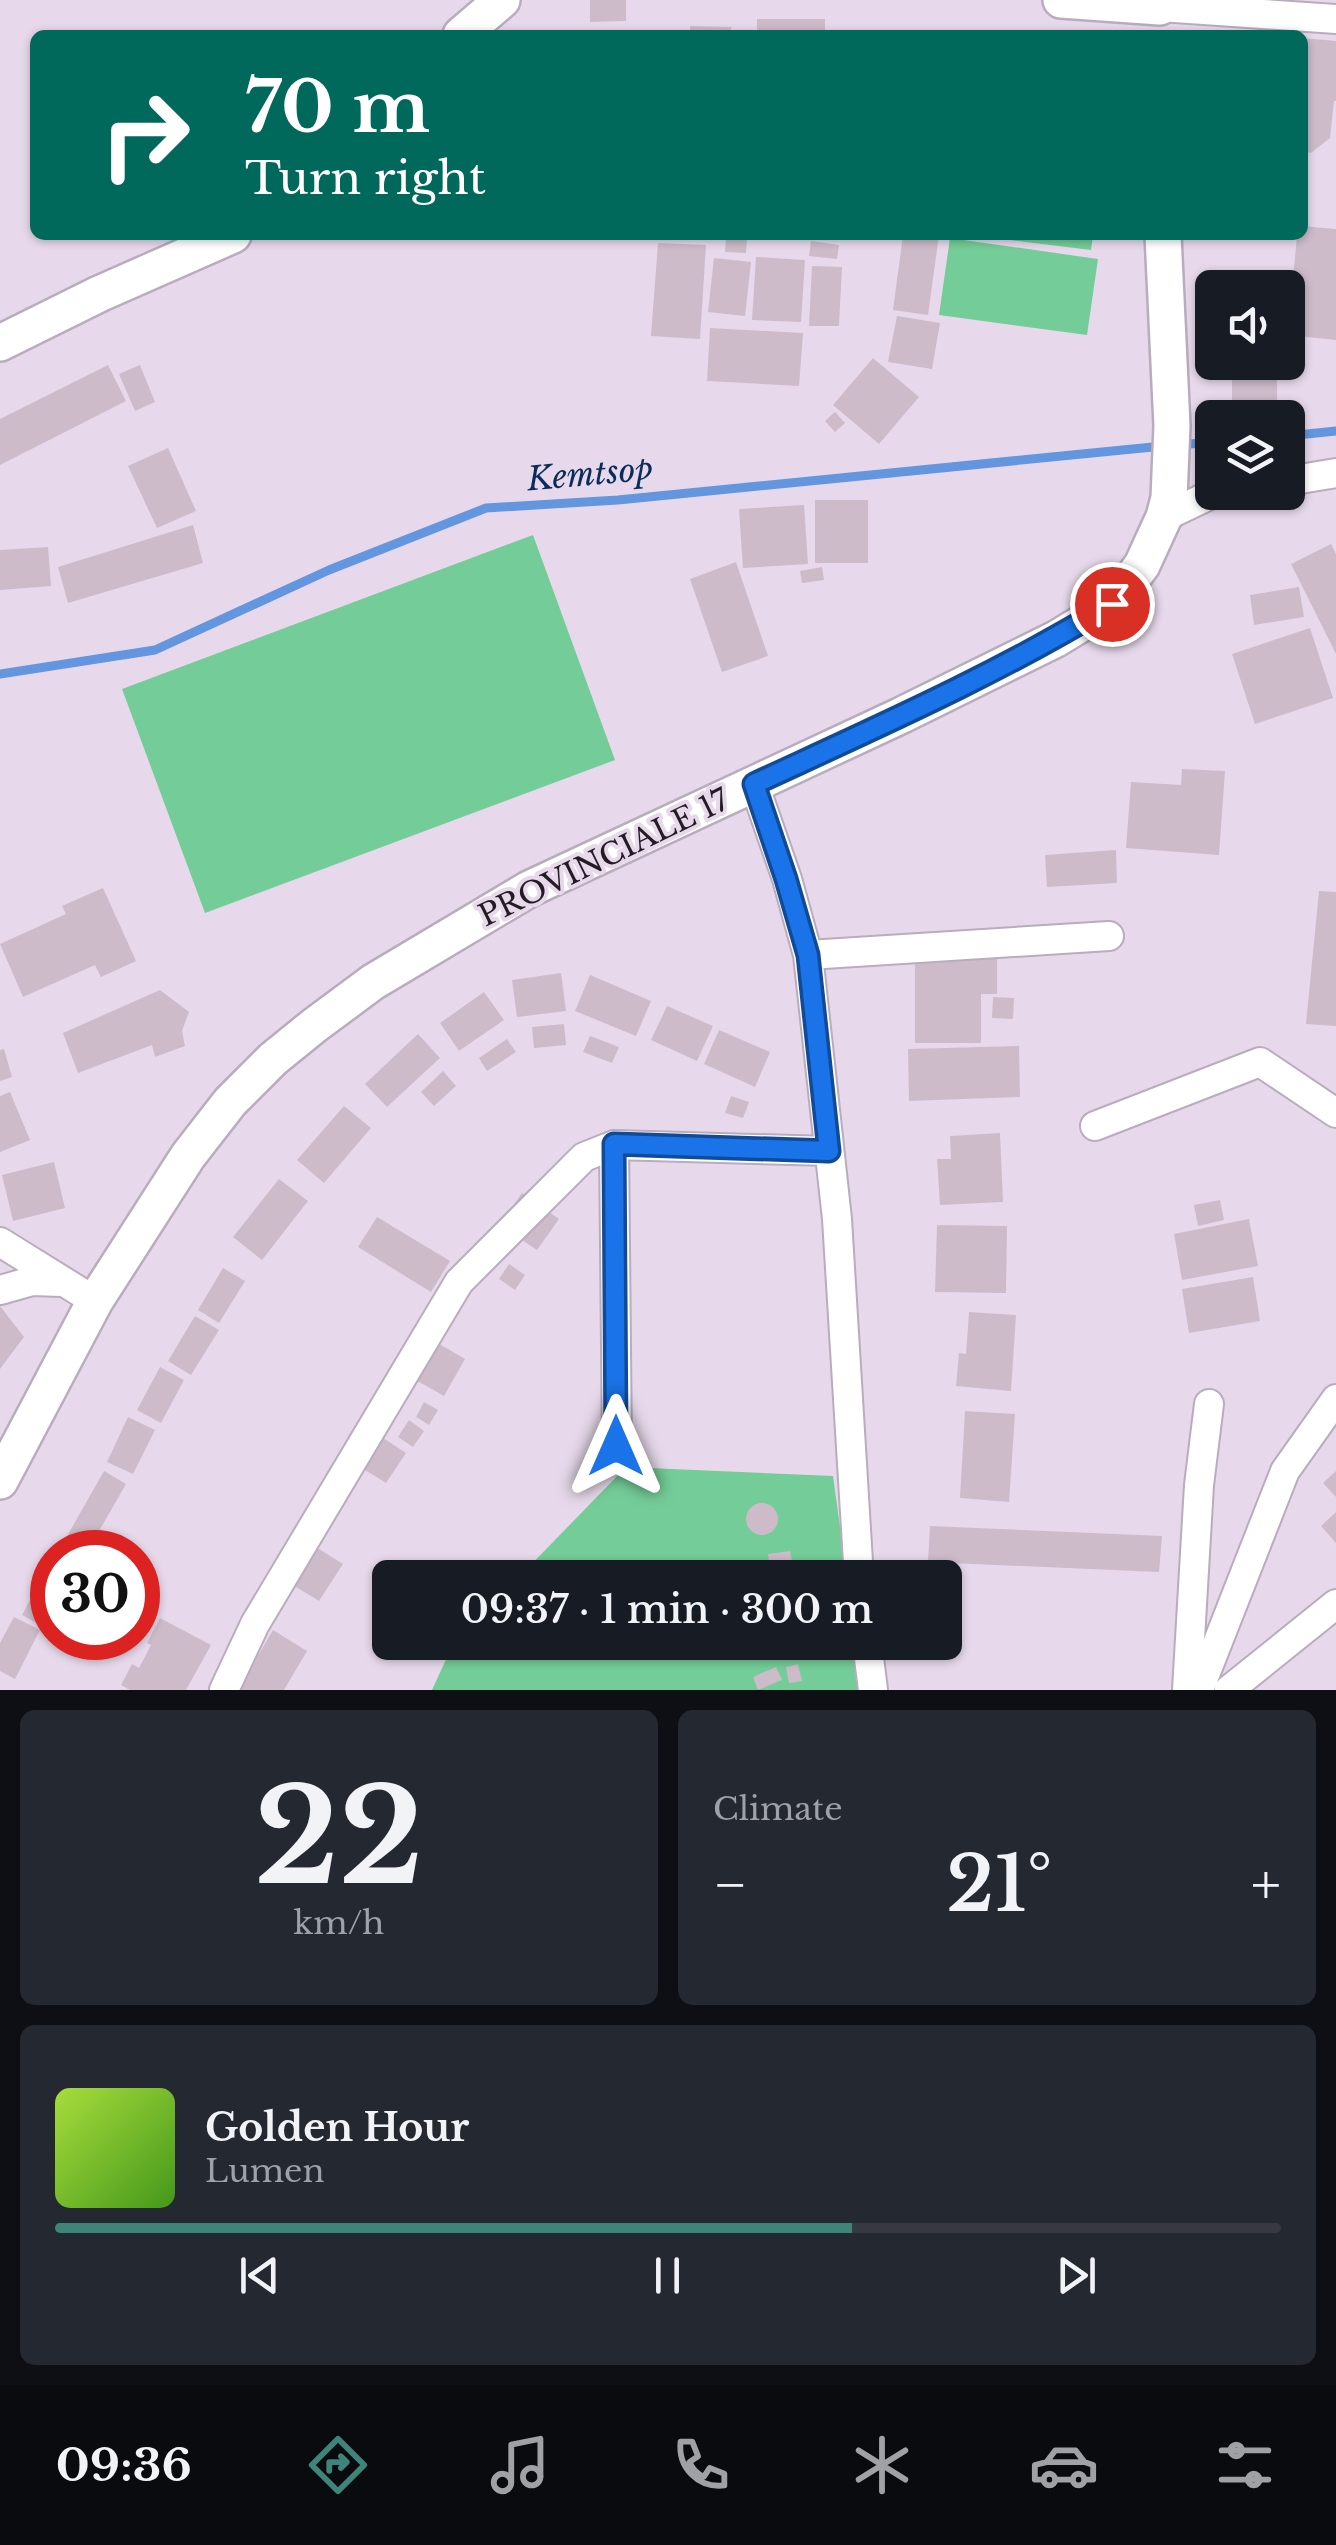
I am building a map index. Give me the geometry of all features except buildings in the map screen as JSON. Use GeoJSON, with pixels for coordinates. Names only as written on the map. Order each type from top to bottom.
{"type":"FeatureCollection","features":[{"type":"Feature","properties":{"kind":"main road"},"geometry":{"type":"LineString","coordinates":[[467,30],[502,0]]}},
{"type":"Feature","properties":{"kind":"main road"},"geometry":{"type":"LineString","coordinates":[[1060,0],[1160,14]]}},
{"type":"Feature","properties":{"kind":"main road"},"geometry":{"type":"LineString","coordinates":[[0,343],[222,240]]}},
{"type":"Feature","properties":{"kind":"main road","name":"PROVINCIALE 17"},"geometry":{"type":"LineString","coordinates":[[0,1481],[95,1300],[188,1156],[230,1102],[314,1025],[373,982],[529,889],[884,724],[1038,647],[1112,604],[1142,564],[1169,498],[1172,426],[1163,240]]}},
{"type":"Feature","properties":{"kind":"street"},"geometry":{"type":"LineString","coordinates":[[1160,14],[1336,19]]}},
{"type":"Feature","properties":{"kind":"street"},"geometry":{"type":"LineString","coordinates":[[1305,478],[1336,473]]}},
{"type":"Feature","properties":{"kind":"street"},"geometry":{"type":"LineString","coordinates":[[1164,517],[1195,502]]}},
{"type":"Feature","properties":{"kind":"street"},"geometry":{"type":"LineString","coordinates":[[754,784],[808,955],[837,1219],[858,1560]]}},
{"type":"Feature","properties":{"kind":"street"},"geometry":{"type":"LineString","coordinates":[[808,955],[1109,936]]}},
{"type":"Feature","properties":{"kind":"street"},"geometry":{"type":"LineString","coordinates":[[1095,1126],[1260,1062],[1336,1113]]}},
{"type":"Feature","properties":{"kind":"street"},"geometry":{"type":"LineString","coordinates":[[224,1690],[256,1624],[459,1282],[584,1157],[614,1144],[829,1151]]}},
{"type":"Feature","properties":{"kind":"street"},"geometry":{"type":"LineString","coordinates":[[614,1144],[616,1446]]}},
{"type":"Feature","properties":{"kind":"street"},"geometry":{"type":"LineString","coordinates":[[0,1242],[95,1300]]}},
{"type":"Feature","properties":{"kind":"street"},"geometry":{"type":"LineString","coordinates":[[0,1290],[32,1280],[62,1282]]}},
{"type":"Feature","properties":{"kind":"street"},"geometry":{"type":"LineString","coordinates":[[1199,1690],[1285,1471],[1336,1399]]}},
{"type":"Feature","properties":{"kind":"street"},"geometry":{"type":"LineString","coordinates":[[1187,1690],[1199,1485],[1210,1404]]}},
{"type":"Feature","properties":{"kind":"street"},"geometry":{"type":"LineString","coordinates":[[1229,1690],[1336,1604]]}},
{"type":"Feature","properties":{"kind":"street"},"geometry":{"type":"LineString","coordinates":[[870,1660],[874,1690]]}},
{"type":"Feature","properties":{"kind":"green space"},"geometry":{"type":"Polygon","coordinates":[[[950,240],[1098,259],[1087,335],[939,315],[950,240]]]}},
{"type":"Feature","properties":{"kind":"green space"},"geometry":{"type":"Polygon","coordinates":[[[1010,240],[1092,240],[1091,250],[1010,240]]]}},
{"type":"Feature","properties":{"kind":"green space"},"geometry":{"type":"Polygon","coordinates":[[[533,535],[615,760],[205,913],[122,689],[533,535]]]}},
{"type":"Feature","properties":{"kind":"green space"},"geometry":{"type":"Polygon","coordinates":[[[626,1467],[833,1476],[845,1560],[536,1560],[626,1467]]]}},
{"type":"Feature","properties":{"kind":"green space"},"geometry":{"type":"Polygon","coordinates":[[[446,1660],[858,1660],[862,1690],[432,1690],[446,1660]]]}},
{"type":"Feature","properties":{"kind":"waterway","name":"Kemtsop"},"geometry":{"type":"LineString","coordinates":[[1305,434],[1336,431]]}},
{"type":"Feature","properties":{"kind":"waterway","name":"Kemtsop"},"geometry":{"type":"LineString","coordinates":[[1179,445],[1195,444]]}},
{"type":"Feature","properties":{"kind":"waterway","name":"Kemtsop"},"geometry":{"type":"LineString","coordinates":[[0,674],[155,650],[329,570],[486,508],[618,500],[1163,446]]}},
{"type":"Feature","properties":{"kind":"route"},"geometry":{"type":"LineString","coordinates":[[616,1446],[614,1144],[829,1151],[808,955],[754,784],[1056,638],[1112,604]]}}]}
